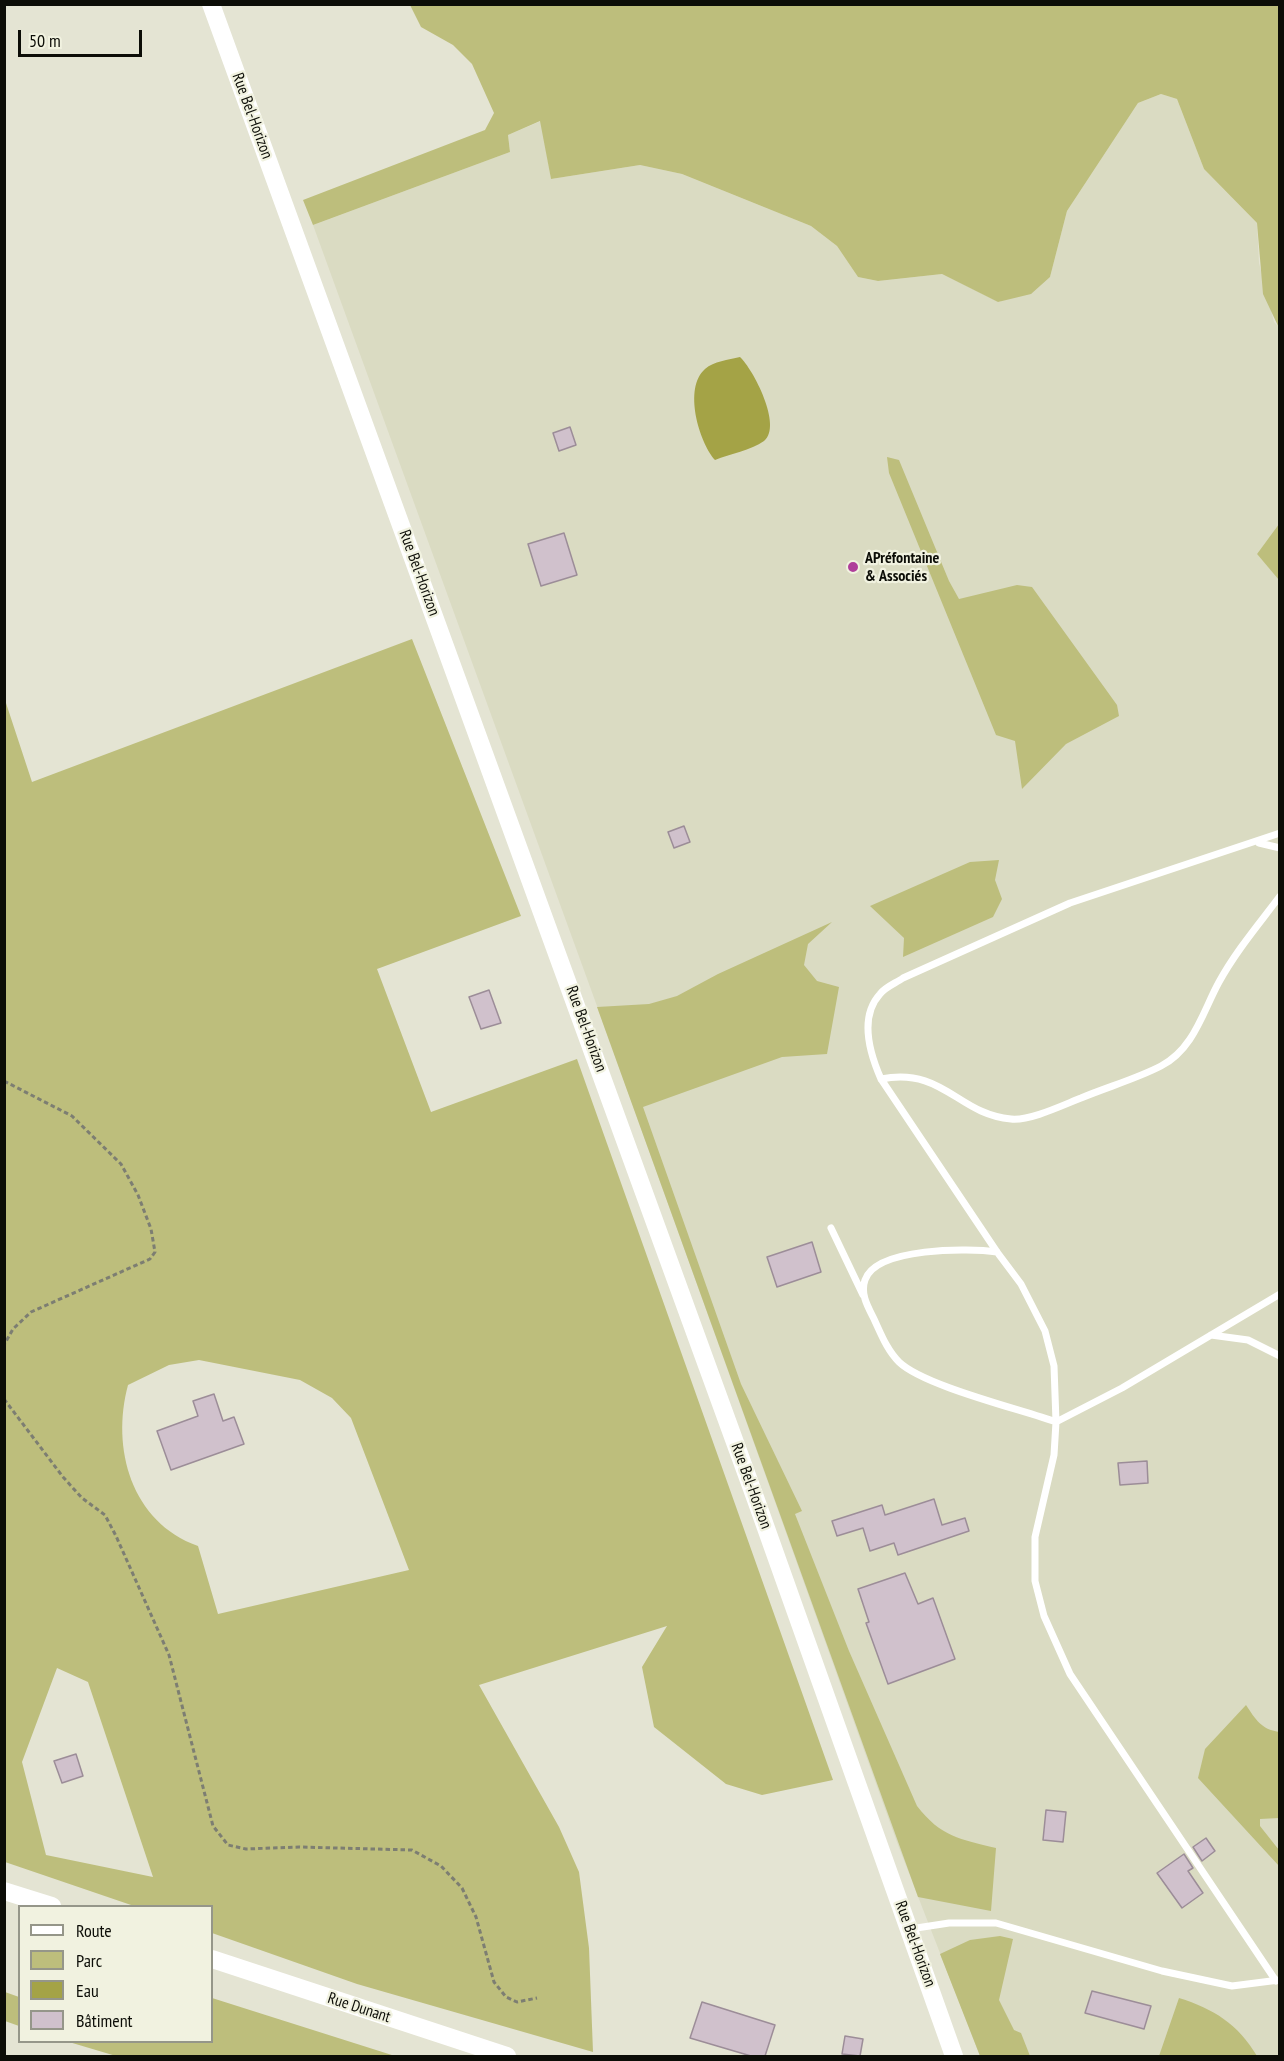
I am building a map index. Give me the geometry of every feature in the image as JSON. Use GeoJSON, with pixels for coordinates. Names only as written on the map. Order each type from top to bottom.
{"type":"FeatureCollection","features":[{"type":"Feature","properties":{"kind":"street","name":"Rue Bel-Horizon"},"geometry":{"type":"LineString","coordinates":[[211,4],[608,1092],[954,2056]]}},
{"type":"Feature","properties":{"kind":"street"},"geometry":{"type":"LineString","coordinates":[[4,1891],[49,1905]]}},
{"type":"Feature","properties":{"kind":"street","name":"Rue Dunant"},"geometry":{"type":"LineString","coordinates":[[213,1959],[507,2056]]}},
{"type":"Feature","properties":{"kind":"lane"},"geometry":{"type":"LineString","coordinates":[[910,1929],[949,1923],[996,1923],[1162,1971],[1232,1986],[1278,1981],[1070,1674],[1044,1616],[1035,1581],[1035,1537],[1054,1455],[1056,1422],[1054,1366],[1044,1331],[1021,1284],[881,1079],[870,1054],[868,1018],[879,994],[903,978],[1070,903],[1280,833]]}},
{"type":"Feature","properties":{"kind":"lane"},"geometry":{"type":"LineString","coordinates":[[1257,842],[1280,848]]}},
{"type":"Feature","properties":{"kind":"lane"},"geometry":{"type":"LineString","coordinates":[[881,1079],[909,1075],[925,1079],[986,1113],[1013,1119],[1048,1110],[1162,1066],[1180,1052],[1198,1027],[1219,981],[1280,896]]}},
{"type":"Feature","properties":{"kind":"lane"},"geometry":{"type":"LineString","coordinates":[[831,1228],[887,1346],[900,1362],[921,1377],[1056,1422],[1122,1388],[1280,1294]]}},
{"type":"Feature","properties":{"kind":"lane"},"geometry":{"type":"LineString","coordinates":[[864,1297],[865,1280],[875,1266],[897,1258],[947,1249],[997,1252]]}},
{"type":"Feature","properties":{"kind":"lane"},"geometry":{"type":"LineString","coordinates":[[1211,1335],[1248,1340],[1280,1356]]}},
{"type":"Feature","properties":{"kind":"path"},"geometry":{"type":"LineString","coordinates":[[4,1081],[72,1116],[121,1164],[138,1195],[151,1229],[155,1252],[150,1259],[31,1312],[13,1329],[4,1345]]}},
{"type":"Feature","properties":{"kind":"path"},"geometry":{"type":"LineString","coordinates":[[4,1399],[63,1477],[82,1498],[105,1515],[116,1536],[169,1655],[213,1826],[228,1845],[246,1849],[299,1847],[412,1850],[441,1866],[462,1888],[476,1917],[494,1982],[506,1998],[517,2002],[537,1998]]}},
{"type":"Feature","properties":{"kind":"shaded area"},"geometry":{"type":"Polygon","coordinates":[[[1161,94],[1177,99],[1204,169],[1257,223],[1259,263],[1274,322],[1280,328],[1279,524],[1257,554],[1280,580],[1279,2056],[980,2056],[898,1845],[609,1039],[313,225],[510,152],[508,135],[541,121],[551,179],[640,165],[682,174],[811,226],[837,246],[858,277],[878,281],[942,274],[999,302],[1050,277],[1067,211],[1138,103],[1161,94]]]}},
{"type":"Feature","properties":{"kind":"green space"},"geometry":{"type":"Polygon","coordinates":[[[410,5],[1279,5],[1279,328],[1263,294],[1257,223],[1204,169],[1177,99],[1161,94],[1138,103],[1067,211],[1050,277],[1031,294],[998,302],[942,274],[878,281],[858,277],[837,246],[811,226],[682,174],[640,165],[551,179],[540,121],[508,135],[510,152],[313,225],[303,200],[485,130],[494,113],[472,64],[453,45],[421,27],[410,5]]]}},
{"type":"Feature","properties":{"kind":"green space"},"geometry":{"type":"Polygon","coordinates":[[[887,457],[899,460],[949,581],[959,599],[1017,585],[1032,587],[1117,705],[1119,716],[1066,744],[1022,789],[1015,741],[996,735],[889,473],[887,457]]]}},
{"type":"Feature","properties":{"kind":"green space"},"geometry":{"type":"Polygon","coordinates":[[[1279,524],[1279,580],[1257,554],[1279,524]]]}},
{"type":"Feature","properties":{"kind":"green space"},"geometry":{"type":"Polygon","coordinates":[[[412,639],[521,916],[377,969],[431,1112],[577,1059],[833,1780],[762,1795],[726,1784],[654,1727],[642,1667],[667,1626],[479,1685],[559,1827],[579,1872],[589,1948],[593,2052],[357,1984],[213,1933],[213,1905],[131,1905],[5,1862],[5,700],[32,782],[412,639]],[[199,1360],[169,1365],[128,1385],[123,1409],[122,1433],[125,1457],[132,1480],[142,1501],[156,1520],[175,1535],[198,1546],[218,1614],[409,1570],[351,1418],[332,1398],[300,1380],[199,1360]],[[57,1668],[22,1762],[46,1855],[153,1877],[88,1682],[57,1668]]]}},
{"type":"Feature","properties":{"kind":"green space"},"geometry":{"type":"Polygon","coordinates":[[[999,860],[995,880],[1002,899],[993,917],[903,957],[904,938],[870,906],[970,862],[999,860]]]}},
{"type":"Feature","properties":{"kind":"green space"},"geometry":{"type":"Polygon","coordinates":[[[832,922],[808,944],[804,965],[817,981],[839,987],[827,1054],[782,1057],[643,1107],[741,1384],[802,1511],[795,1514],[849,1651],[917,1806],[943,1831],[962,1839],[996,1848],[991,1911],[918,1897],[597,1007],[649,1004],[677,996],[718,974],[832,922]]]}},
{"type":"Feature","properties":{"kind":"green space"},"geometry":{"type":"Polygon","coordinates":[[[1246,1705],[1260,1723],[1268,1729],[1279,1732],[1279,1818],[1260,1819],[1260,1826],[1279,1850],[1279,1866],[1198,1778],[1205,1749],[1246,1705]]]}},
{"type":"Feature","properties":{"kind":"green space"},"geometry":{"type":"Polygon","coordinates":[[[1000,1936],[1013,1939],[999,2000],[1014,2030],[1021,2033],[1030,2056],[980,2056],[940,1954],[970,1940],[1000,1936]]]}},
{"type":"Feature","properties":{"kind":"green space"},"geometry":{"type":"Polygon","coordinates":[[[5,1992],[18,1997],[18,2026],[5,2021],[5,1992]]]}},
{"type":"Feature","properties":{"kind":"green space"},"geometry":{"type":"Polygon","coordinates":[[[213,1998],[395,2056],[116,2056],[72,2043],[213,2043],[213,1998]]]}},
{"type":"Feature","properties":{"kind":"green space"},"geometry":{"type":"Polygon","coordinates":[[[1179,1998],[1203,2007],[1224,2019],[1242,2035],[1257,2056],[1159,2056],[1179,1998]]]}},
{"type":"Feature","properties":{"kind":"water"},"geometry":{"type":"Polygon","coordinates":[[[740,357],[752,373],[764,398],[770,423],[769,434],[759,444],[715,460],[699,428],[694,401],[695,389],[698,378],[709,366],[740,357]]]}},
{"type":"Feature","properties":{"kind":"building"},"geometry":{"type":"Polygon","coordinates":[[[570,427],[576,445],[559,451],[553,433],[570,427]]]}},
{"type":"Feature","properties":{"kind":"building"},"geometry":{"type":"Polygon","coordinates":[[[564,533],[577,575],[541,586],[528,544],[564,533]]]}},
{"type":"Feature","properties":{"kind":"building"},"geometry":{"type":"Polygon","coordinates":[[[684,826],[690,842],[674,848],[668,832],[684,826]]]}},
{"type":"Feature","properties":{"kind":"building"},"geometry":{"type":"Polygon","coordinates":[[[489,990],[501,1023],[481,1029],[469,997],[489,990]]]}},
{"type":"Feature","properties":{"kind":"building"},"geometry":{"type":"Polygon","coordinates":[[[812,1242],[821,1272],[777,1287],[767,1257],[812,1242]]]}},
{"type":"Feature","properties":{"kind":"building"},"geometry":{"type":"Polygon","coordinates":[[[214,1394],[223,1421],[234,1417],[244,1444],[171,1470],[157,1431],[198,1416],[193,1401],[214,1394]]]}},
{"type":"Feature","properties":{"kind":"building"},"geometry":{"type":"Polygon","coordinates":[[[1147,1461],[1148,1483],[1120,1485],[1118,1463],[1147,1461]]]}},
{"type":"Feature","properties":{"kind":"building"},"geometry":{"type":"Polygon","coordinates":[[[934,1499],[942,1525],[965,1518],[969,1531],[898,1555],[894,1543],[870,1551],[863,1528],[837,1536],[832,1521],[882,1505],[885,1515],[934,1499]]]}},
{"type":"Feature","properties":{"kind":"building"},"geometry":{"type":"Polygon","coordinates":[[[905,1573],[918,1604],[933,1598],[955,1659],[888,1684],[866,1623],[869,1622],[858,1589],[905,1573]]]}},
{"type":"Feature","properties":{"kind":"building"},"geometry":{"type":"Polygon","coordinates":[[[76,1754],[83,1776],[62,1783],[54,1761],[76,1754]]]}},
{"type":"Feature","properties":{"kind":"building"},"geometry":{"type":"Polygon","coordinates":[[[1046,1810],[1066,1812],[1063,1842],[1043,1840],[1046,1810]]]}},
{"type":"Feature","properties":{"kind":"building"},"geometry":{"type":"Polygon","coordinates":[[[1206,1838],[1215,1851],[1202,1861],[1193,1847],[1206,1838]]]}},
{"type":"Feature","properties":{"kind":"building"},"geometry":{"type":"Polygon","coordinates":[[[1184,1854],[1193,1868],[1188,1871],[1203,1893],[1182,1908],[1157,1873],[1184,1854]]]}},
{"type":"Feature","properties":{"kind":"building"},"geometry":{"type":"Polygon","coordinates":[[[1092,1991],[1151,2006],[1144,2029],[1085,2013],[1092,1991]]]}},
{"type":"Feature","properties":{"kind":"building"},"geometry":{"type":"Polygon","coordinates":[[[702,2002],[775,2025],[765,2056],[751,2056],[690,2038],[702,2002]]]}},
{"type":"Feature","properties":{"kind":"building"},"geometry":{"type":"Polygon","coordinates":[[[845,2036],[863,2039],[860,2056],[842,2054],[845,2036]]]}},
{"type":"Feature","properties":{"kind":"place","name":"APréfontaine & Associés"},"geometry":{"type":"Point","coordinates":[853,567]}}]}
